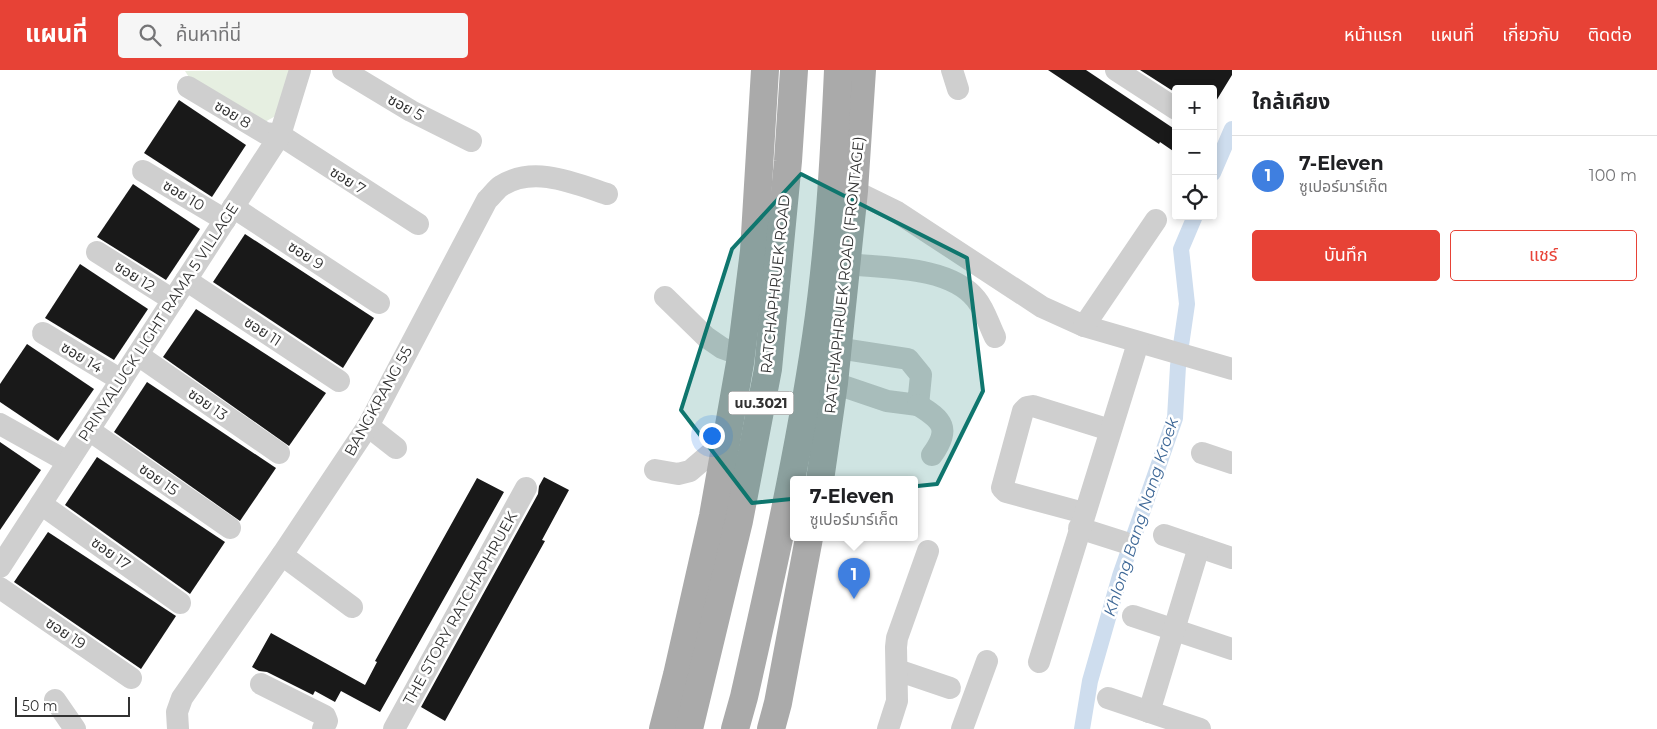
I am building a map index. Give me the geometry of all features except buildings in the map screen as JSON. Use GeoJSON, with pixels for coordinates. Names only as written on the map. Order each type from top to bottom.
{"type":"FeatureCollection","features":[{"type":"Feature","properties":{"kind":"main road","name":"นบ.3021"},"geometry":{"type":"LineString","coordinates":[[663,729],[711,525],[741,359],[754,251],[766,70]]}},
{"type":"Feature","properties":{"kind":"main road","name":"RATCHAPHRUEK ROAD"},"geometry":{"type":"LineString","coordinates":[[689,729],[739,522],[768,369],[788,161],[794,70]]}},
{"type":"Feature","properties":{"kind":"main road","name":"นบ.3021"},"geometry":{"type":"LineString","coordinates":[[793,476],[817,336],[834,166],[838,70]]}},
{"type":"Feature","properties":{"kind":"main road","name":"RATCHAPHRUEK ROAD (FRONTAGE)"},"geometry":{"type":"LineString","coordinates":[[821,476],[834,384],[854,190],[862,70]]}},
{"type":"Feature","properties":{"kind":"main road"},"geometry":{"type":"LineString","coordinates":[[796,463],[838,343]]}},
{"type":"Feature","properties":{"kind":"main road"},"geometry":{"type":"LineString","coordinates":[[739,522],[741,359]]}},
{"type":"Feature","properties":{"kind":"main road","name":"นบ.3021"},"geometry":{"type":"LineString","coordinates":[[735,729],[744,697],[790,490]]}},
{"type":"Feature","properties":{"kind":"main road"},"geometry":{"type":"LineString","coordinates":[[771,729],[778,702],[808,541]]}},
{"type":"Feature","properties":{"kind":"street","name":"PRINYALUCK LIGHT RAMA 5 VILLAGE"},"geometry":{"type":"LineString","coordinates":[[0,567],[8,538],[41,504],[280,135],[300,70]]}},
{"type":"Feature","properties":{"kind":"street","name":"ซอย 5"},"geometry":{"type":"LineString","coordinates":[[343,70],[411,110],[470,141]]}},
{"type":"Feature","properties":{"kind":"street"},"geometry":{"type":"LineString","coordinates":[[1116,70],[1172,106]]}},
{"type":"Feature","properties":{"kind":"street","name":"ซอย 8"},"geometry":{"type":"LineString","coordinates":[[188,87],[265,133],[280,135]]}},
{"type":"Feature","properties":{"kind":"street","name":"ซอย 7"},"geometry":{"type":"LineString","coordinates":[[280,135],[418,224]]}},
{"type":"Feature","properties":{"kind":"street","name":"ซอย 10"},"geometry":{"type":"LineString","coordinates":[[143,171],[229,214]]}},
{"type":"Feature","properties":{"kind":"street","name":"BANGKRANG 55"},"geometry":{"type":"LineString","coordinates":[[178,729],[177,712],[182,698],[282,555],[368,426],[488,200],[499,187],[515,179],[536,176],[562,179],[607,194]]}},
{"type":"Feature","properties":{"kind":"street"},"geometry":{"type":"LineString","coordinates":[[854,190],[897,212],[1042,307],[1084,326],[1232,369]]}},
{"type":"Feature","properties":{"kind":"street","name":"ซอย 9"},"geometry":{"type":"LineString","coordinates":[[229,214],[379,303]]}},
{"type":"Feature","properties":{"kind":"street"},"geometry":{"type":"LineString","coordinates":[[1084,326],[1156,220]]}},
{"type":"Feature","properties":{"kind":"street","name":"ซอย 12"},"geometry":{"type":"LineString","coordinates":[[97,252],[172,300]]}},
{"type":"Feature","properties":{"kind":"street"},"geometry":{"type":"LineString","coordinates":[[846,264],[924,272],[942,276],[956,282],[976,299],[995,337]]}},
{"type":"Feature","properties":{"kind":"street","name":"ซอย 11"},"geometry":{"type":"LineString","coordinates":[[186,280],[339,381]]}},
{"type":"Feature","properties":{"kind":"street"},"geometry":{"type":"LineString","coordinates":[[665,297],[706,337],[741,359]]}},
{"type":"Feature","properties":{"kind":"street","name":"ซอย 14"},"geometry":{"type":"LineString","coordinates":[[43,333],[121,380]]}},
{"type":"Feature","properties":{"kind":"street"},"geometry":{"type":"LineString","coordinates":[[838,343],[908,360],[921,375],[918,405]]}},
{"type":"Feature","properties":{"kind":"street"},"geometry":{"type":"LineString","coordinates":[[1039,662],[1081,521],[1138,343]]}},
{"type":"Feature","properties":{"kind":"street","name":"ซอย 13"},"geometry":{"type":"LineString","coordinates":[[138,355],[279,453]]}},
{"type":"Feature","properties":{"kind":"street"},"geometry":{"type":"LineString","coordinates":[[834,384],[887,401],[918,405],[936,418],[943,428],[943,436],[932,454]]}},
{"type":"Feature","properties":{"kind":"street"},"geometry":{"type":"LineString","coordinates":[[1110,430],[1033,406],[1027,407],[1023,411],[1002,488],[1006,492],[1081,521],[1123,542]]}},
{"type":"Feature","properties":{"kind":"street"},"geometry":{"type":"LineString","coordinates":[[0,424],[68,462]]}},
{"type":"Feature","properties":{"kind":"street"},"geometry":{"type":"LineString","coordinates":[[368,426],[396,448]]}},
{"type":"Feature","properties":{"kind":"street","name":"ซอย 15"},"geometry":{"type":"LineString","coordinates":[[89,430],[230,528]]}},
{"type":"Feature","properties":{"kind":"street"},"geometry":{"type":"LineString","coordinates":[[656,470],[678,474],[690,471],[711,453],[725,446]]}},
{"type":"Feature","properties":{"kind":"street"},"geometry":{"type":"LineString","coordinates":[[1202,453],[1232,463]]}},
{"type":"Feature","properties":{"kind":"street","name":"THE STORY RATCHAPHRUEK"},"geometry":{"type":"LineString","coordinates":[[394,729],[526,488]]}},
{"type":"Feature","properties":{"kind":"street","name":"ซอย 17"},"geometry":{"type":"LineString","coordinates":[[41,504],[180,603]]}},
{"type":"Feature","properties":{"kind":"street"},"geometry":{"type":"LineString","coordinates":[[1164,535],[1232,558]]}},
{"type":"Feature","properties":{"kind":"street"},"geometry":{"type":"LineString","coordinates":[[1149,712],[1199,547]]}},
{"type":"Feature","properties":{"kind":"street"},"geometry":{"type":"LineString","coordinates":[[888,729],[897,701],[897,638],[928,551]]}},
{"type":"Feature","properties":{"kind":"street"},"geometry":{"type":"LineString","coordinates":[[282,555],[352,607]]}},
{"type":"Feature","properties":{"kind":"street","name":"ซอย 19"},"geometry":{"type":"LineString","coordinates":[[0,588],[131,678]]}},
{"type":"Feature","properties":{"kind":"street"},"geometry":{"type":"LineString","coordinates":[[1133,616],[1232,649]]}},
{"type":"Feature","properties":{"kind":"street"},"geometry":{"type":"LineString","coordinates":[[964,721],[987,661]]}},
{"type":"Feature","properties":{"kind":"street"},"geometry":{"type":"LineString","coordinates":[[897,670],[950,688]]}},
{"type":"Feature","properties":{"kind":"street"},"geometry":{"type":"LineString","coordinates":[[261,684],[326,716],[327,721],[323,729]]}},
{"type":"Feature","properties":{"kind":"street"},"geometry":{"type":"LineString","coordinates":[[1108,698],[1200,729]]}},
{"type":"Feature","properties":{"kind":"street"},"geometry":{"type":"LineString","coordinates":[[55,700],[75,729]]}},
{"type":"Feature","properties":{"kind":"highlighted area"},"geometry":{"type":"Polygon","coordinates":[[[801,174],[967,258],[983,391],[937,484],[752,503],[681,410],[732,249],[801,174]]]}},
{"type":"Feature","properties":{"kind":"shaded area"},"geometry":{"type":"Polygon","coordinates":[[[290,70],[281,113],[263,123],[194,85],[185,71],[290,70]]]}},
{"type":"Feature","properties":{"kind":"waterway","name":"Khlong Bang Nang Kroek"},"geometry":{"type":"LineString","coordinates":[[1217,164],[1232,129]]}},
{"type":"Feature","properties":{"kind":"waterway","name":"Khlong Bang Nang Kroek"},"geometry":{"type":"LineString","coordinates":[[1082,729],[1090,681],[1120,576],[1175,418],[1178,366],[1187,304],[1181,249],[1193,220]]}},
{"type":"Feature","properties":{"kind":"place","name":"7-Eleven"},"geometry":{"type":"Point","coordinates":[854,599]}}]}
